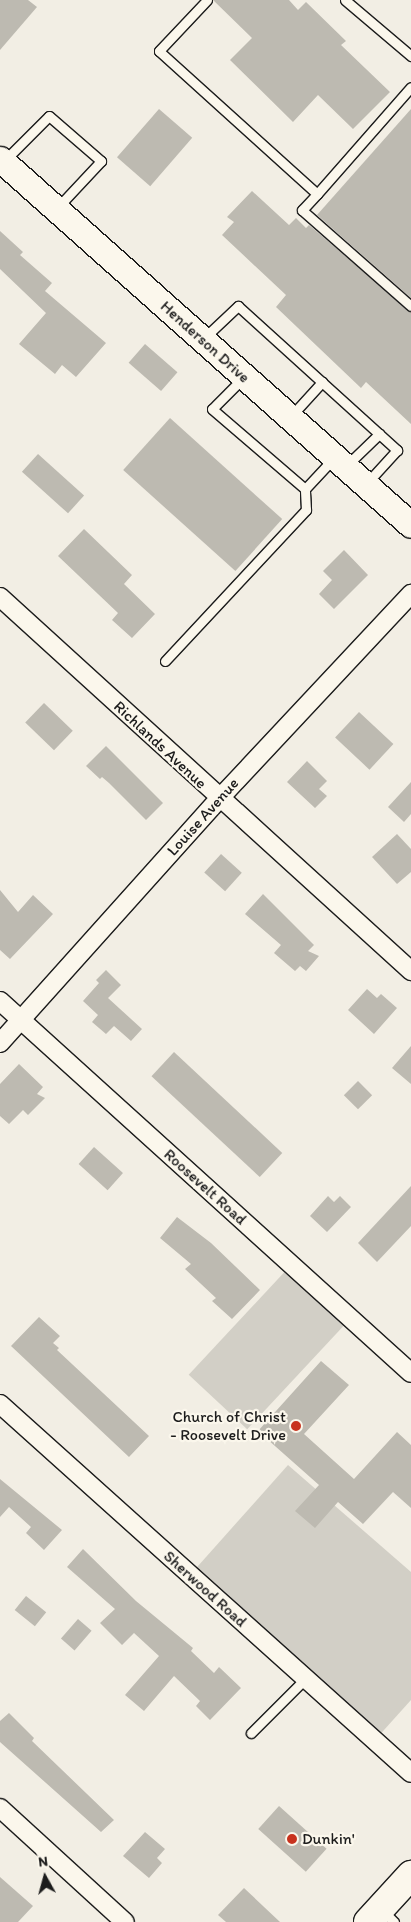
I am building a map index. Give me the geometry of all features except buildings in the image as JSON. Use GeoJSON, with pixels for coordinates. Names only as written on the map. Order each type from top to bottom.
{"type":"FeatureCollection","features":[{"type":"Feature","properties":{"kind":"main road","name":"Henderson Drive"},"geometry":{"type":"LineString","coordinates":[[3,167],[56,209],[411,525]]}},
{"type":"Feature","properties":{"kind":"main road"},"geometry":{"type":"LineString","coordinates":[[381,1918],[411,1875]]}},
{"type":"Feature","properties":{"kind":"street","name":"Louise Avenue"},"geometry":{"type":"LineString","coordinates":[[0,1043],[219,798],[411,594]]}},
{"type":"Feature","properties":{"kind":"street","name":"Richlands Avenue"},"geometry":{"type":"LineString","coordinates":[[0,597],[411,971]]}},
{"type":"Feature","properties":{"kind":"street","name":"Roosevelt Road"},"geometry":{"type":"LineString","coordinates":[[0,1001],[411,1373]]}},
{"type":"Feature","properties":{"kind":"street","name":"Sherwood Road"},"geometry":{"type":"LineString","coordinates":[[0,1404],[411,1773]]}},
{"type":"Feature","properties":{"kind":"street"},"geometry":{"type":"LineString","coordinates":[[0,1808],[125,1922]]}},
{"type":"Feature","properties":{"kind":"lane"},"geometry":{"type":"LineString","coordinates":[[207,0],[159,52],[317,194]]}},
{"type":"Feature","properties":{"kind":"lane"},"geometry":{"type":"LineString","coordinates":[[345,0],[411,56]]}},
{"type":"Feature","properties":{"kind":"lane"},"geometry":{"type":"LineString","coordinates":[[411,87],[302,210],[411,306]]}},
{"type":"Feature","properties":{"kind":"lane"},"geometry":{"type":"LineString","coordinates":[[3,167],[49,116],[100,161],[56,209]]}},
{"type":"Feature","properties":{"kind":"lane"},"geometry":{"type":"LineString","coordinates":[[202,340],[238,306],[397,450],[365,484]]}},
{"type":"Feature","properties":{"kind":"lane"},"geometry":{"type":"LineString","coordinates":[[164,661],[306,510],[305,490],[212,409],[244,377]]}},
{"type":"Feature","properties":{"kind":"lane"},"geometry":{"type":"LineString","coordinates":[[290,417],[322,382]]}},
{"type":"Feature","properties":{"kind":"lane"},"geometry":{"type":"LineString","coordinates":[[305,490],[379,434]]}},
{"type":"Feature","properties":{"kind":"lane"},"geometry":{"type":"LineString","coordinates":[[250,1733],[306,1678]]}},
{"type":"Feature","properties":{"kind":"shaded area"},"geometry":{"type":"Polygon","coordinates":[[[291,1265],[350,1320],[247,1429],[189,1375],[291,1265]]]}},
{"type":"Feature","properties":{"kind":"shaded area"},"geometry":{"type":"Polygon","coordinates":[[[288,1465],[411,1572],[411,1700],[375,1740],[190,1575],[288,1465]]]}},
{"type":"Feature","properties":{"kind":"place","name":"Church of Christ - Roosevelt Drive"},"geometry":{"type":"Point","coordinates":[296,1426]}},
{"type":"Feature","properties":{"kind":"place","name":"Dunkin'"},"geometry":{"type":"Point","coordinates":[292,1839]}}]}
